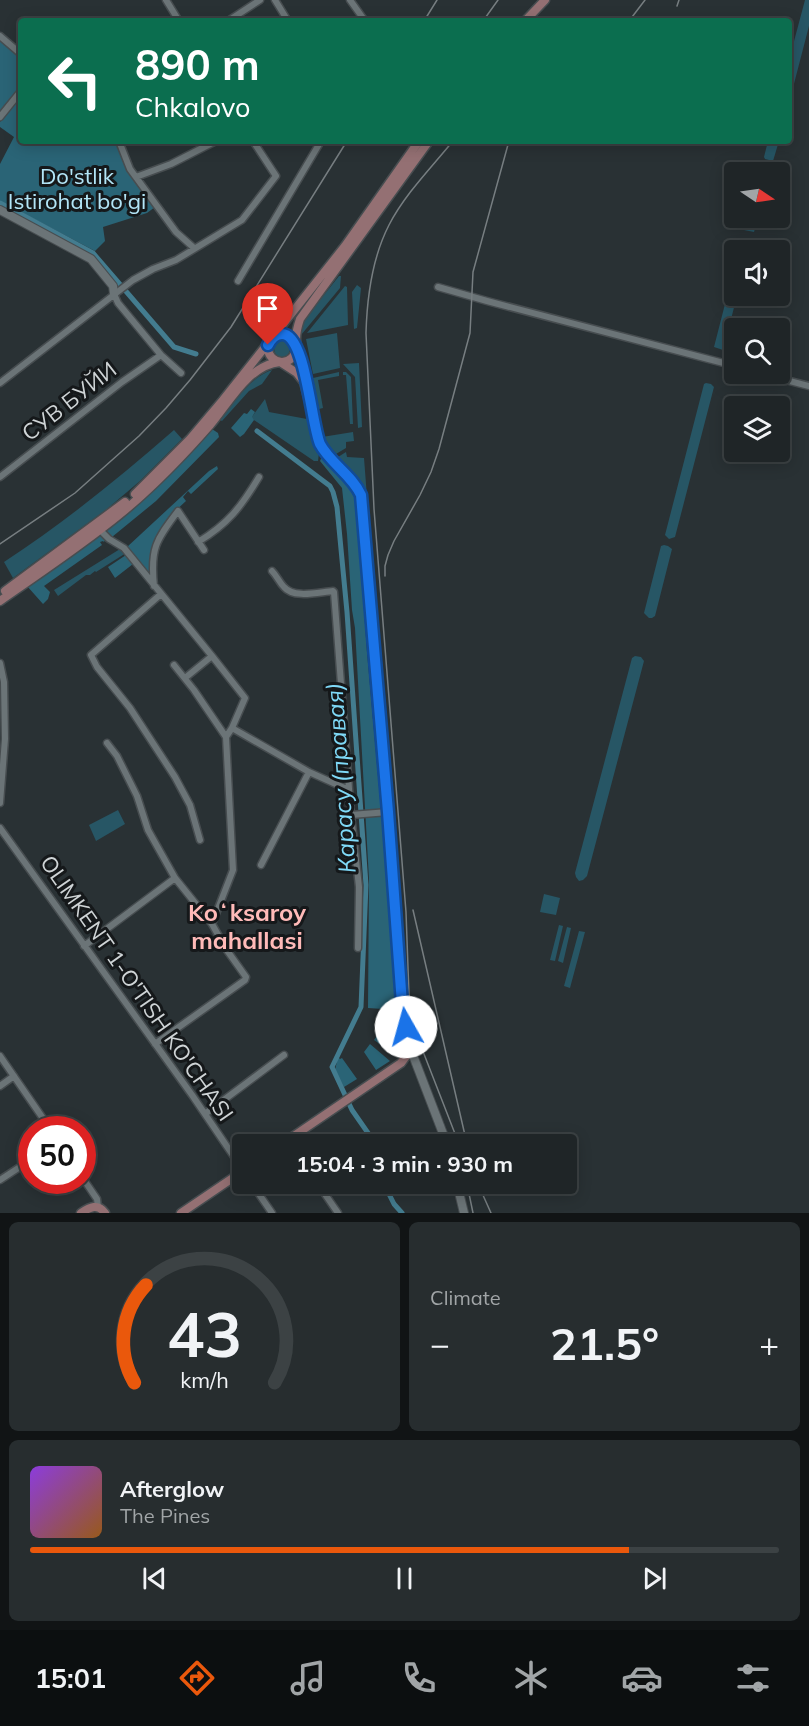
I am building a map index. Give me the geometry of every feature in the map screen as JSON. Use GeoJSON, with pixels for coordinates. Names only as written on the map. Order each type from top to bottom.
{"type":"FeatureCollection","features":[{"type":"Feature","properties":{"kind":"main road"},"geometry":{"type":"LineString","coordinates":[[528,18],[545,0]]}},
{"type":"Feature","properties":{"kind":"main road"},"geometry":{"type":"LineString","coordinates":[[535,18],[553,0]]}},
{"type":"Feature","properties":{"kind":"main road"},"geometry":{"type":"LineString","coordinates":[[0,594],[115,511],[152,478],[208,418],[345,246],[417,144]]}},
{"type":"Feature","properties":{"kind":"main road"},"geometry":{"type":"LineString","coordinates":[[0,601],[100,530],[135,501],[176,463],[252,375],[268,364],[286,362],[292,358],[296,352],[296,333],[300,319],[427,144]]}},
{"type":"Feature","properties":{"kind":"main road"},"geometry":{"type":"LineString","coordinates":[[300,319],[299,337],[302,360],[316,433],[322,447],[361,495],[402,1004],[408,1044],[407,1055],[401,1064],[300,1134]]}},
{"type":"Feature","properties":{"kind":"main road"},"geometry":{"type":"LineString","coordinates":[[302,360],[291,337],[285,334],[271,339],[268,345],[272,358],[292,369],[302,378],[312,414]]}},
{"type":"Feature","properties":{"kind":"main road"},"geometry":{"type":"LineString","coordinates":[[181,1213],[232,1178]]}},
{"type":"Feature","properties":{"kind":"main road"},"geometry":{"type":"LineString","coordinates":[[81,1213],[91,1207],[98,1207],[105,1213]]}},
{"type":"Feature","properties":{"kind":"street"},"geometry":{"type":"LineString","coordinates":[[166,0],[177,18]]}},
{"type":"Feature","properties":{"kind":"street"},"geometry":{"type":"LineString","coordinates":[[233,18],[260,0]]}},
{"type":"Feature","properties":{"kind":"street"},"geometry":{"type":"LineString","coordinates":[[274,0],[286,18]]}},
{"type":"Feature","properties":{"kind":"street"},"geometry":{"type":"LineString","coordinates":[[350,0],[363,18]]}},
{"type":"Feature","properties":{"kind":"street"},"geometry":{"type":"LineString","coordinates":[[0,36],[18,51]]}},
{"type":"Feature","properties":{"kind":"street"},"geometry":{"type":"LineString","coordinates":[[0,117],[18,95]]}},
{"type":"Feature","properties":{"kind":"street"},"geometry":{"type":"LineString","coordinates":[[120,144],[129,167],[136,177],[176,232],[194,248]]}},
{"type":"Feature","properties":{"kind":"street"},"geometry":{"type":"LineString","coordinates":[[136,177],[171,164],[210,144]]}},
{"type":"Feature","properties":{"kind":"street"},"geometry":{"type":"LineString","coordinates":[[0,383],[120,290],[153,269],[176,260],[242,220],[276,176],[255,144]]}},
{"type":"Feature","properties":{"kind":"street"},"geometry":{"type":"LineString","coordinates":[[238,281],[319,144]]}},
{"type":"Feature","properties":{"kind":"street"},"geometry":{"type":"LineString","coordinates":[[0,210],[91,259],[113,286],[120,290]]}},
{"type":"Feature","properties":{"kind":"street"},"geometry":{"type":"LineString","coordinates":[[438,287],[724,363]]}},
{"type":"Feature","properties":{"kind":"street"},"geometry":{"type":"LineString","coordinates":[[120,290],[118,303],[161,355],[181,373]]}},
{"type":"Feature","properties":{"kind":"street","name":"СУВ БУЙИ"},"geometry":{"type":"LineString","coordinates":[[0,477],[122,382],[161,355]]}},
{"type":"Feature","properties":{"kind":"street"},"geometry":{"type":"LineString","coordinates":[[790,381],[809,386]]}},
{"type":"Feature","properties":{"kind":"street"},"geometry":{"type":"LineString","coordinates":[[198,542],[217,531],[232,517],[259,477]]}},
{"type":"Feature","properties":{"kind":"street"},"geometry":{"type":"LineString","coordinates":[[154,587],[152,566],[156,543],[162,531],[178,511],[204,550]]}},
{"type":"Feature","properties":{"kind":"street"},"geometry":{"type":"LineString","coordinates":[[100,530],[124,548],[245,698],[226,737]]}},
{"type":"Feature","properties":{"kind":"street"},"geometry":{"type":"LineString","coordinates":[[272,571],[285,588],[293,593],[334,592],[349,790],[359,814],[358,948]]}},
{"type":"Feature","properties":{"kind":"street"},"geometry":{"type":"LineString","coordinates":[[161,594],[91,656],[97,667],[130,708],[175,777],[190,805],[200,840]]}},
{"type":"Feature","properties":{"kind":"street"},"geometry":{"type":"LineString","coordinates":[[185,678],[212,656]]}},
{"type":"Feature","properties":{"kind":"street"},"geometry":{"type":"LineString","coordinates":[[0,663],[5,705],[0,803]]}},
{"type":"Feature","properties":{"kind":"street"},"geometry":{"type":"LineString","coordinates":[[174,665],[195,690],[226,737],[233,870],[212,924]]}},
{"type":"Feature","properties":{"kind":"street"},"geometry":{"type":"LineString","coordinates":[[232,728],[309,772],[349,790]]}},
{"type":"Feature","properties":{"kind":"street"},"geometry":{"type":"LineString","coordinates":[[107,743],[117,756],[137,796],[148,830],[175,878],[212,924],[246,979],[155,1044]]}},
{"type":"Feature","properties":{"kind":"street"},"geometry":{"type":"LineString","coordinates":[[261,865],[309,772]]}},
{"type":"Feature","properties":{"kind":"street"},"geometry":{"type":"LineString","coordinates":[[359,814],[388,812]]}},
{"type":"Feature","properties":{"kind":"street","name":"OLIMKENT 1-O'TISH KO'CHASI"},"geometry":{"type":"LineString","coordinates":[[0,828],[232,1154]]}},
{"type":"Feature","properties":{"kind":"street"},"geometry":{"type":"LineString","coordinates":[[84,946],[175,878]]}},
{"type":"Feature","properties":{"kind":"street"},"geometry":{"type":"LineString","coordinates":[[408,1044],[443,1134]]}},
{"type":"Feature","properties":{"kind":"street"},"geometry":{"type":"LineString","coordinates":[[205,1114],[284,1055]]}},
{"type":"Feature","properties":{"kind":"street"},"geometry":{"type":"LineString","coordinates":[[0,1056],[41,1116]]}},
{"type":"Feature","properties":{"kind":"street"},"geometry":{"type":"LineString","coordinates":[[401,1064],[416,1066]]}},
{"type":"Feature","properties":{"kind":"street"},"geometry":{"type":"LineString","coordinates":[[0,1086],[14,1076]]}},
{"type":"Feature","properties":{"kind":"street"},"geometry":{"type":"LineString","coordinates":[[0,1179],[18,1168]]}},
{"type":"Feature","properties":{"kind":"street"},"geometry":{"type":"LineString","coordinates":[[94,1194],[98,1207]]}},
{"type":"Feature","properties":{"kind":"street"},"geometry":{"type":"LineString","coordinates":[[259,1194],[272,1213]]}},
{"type":"Feature","properties":{"kind":"street"},"geometry":{"type":"LineString","coordinates":[[325,1194],[338,1213]]}},
{"type":"Feature","properties":{"kind":"street"},"geometry":{"type":"LineString","coordinates":[[459,1194],[464,1213]]}},
{"type":"Feature","properties":{"kind":"shaded area"},"geometry":{"type":"Polygon","coordinates":[[[805,0],[809,0],[809,26],[792,91],[792,49],[805,0]]]}},
{"type":"Feature","properties":{"kind":"shaded area"},"geometry":{"type":"Polygon","coordinates":[[[767,144],[778,144],[773,161],[764,157],[767,144]]]}},
{"type":"Feature","properties":{"kind":"shaded area"},"geometry":{"type":"Polygon","coordinates":[[[744,228],[755,228],[754,232],[744,230],[744,228]]]}},
{"type":"Feature","properties":{"kind":"shaded area"},"geometry":{"type":"Polygon","coordinates":[[[341,276],[340,288],[301,335],[304,320],[341,276]]]}},
{"type":"Feature","properties":{"kind":"shaded area"},"geometry":{"type":"Polygon","coordinates":[[[357,285],[361,288],[357,328],[354,329],[352,292],[357,285]]]}},
{"type":"Feature","properties":{"kind":"shaded area"},"geometry":{"type":"Polygon","coordinates":[[[345,286],[347,287],[348,325],[307,333],[345,286]]]}},
{"type":"Feature","properties":{"kind":"shaded area"},"geometry":{"type":"Polygon","coordinates":[[[724,306],[734,306],[731,318],[724,318],[723,350],[714,347],[724,306]]]}},
{"type":"Feature","properties":{"kind":"shaded area"},"geometry":{"type":"Polygon","coordinates":[[[337,333],[340,368],[313,374],[306,339],[337,333]]]}},
{"type":"Feature","properties":{"kind":"shaded area"},"geometry":{"type":"Polygon","coordinates":[[[279,341],[285,341],[290,349],[288,355],[279,357],[274,352],[274,346],[279,341]]]}},
{"type":"Feature","properties":{"kind":"shaded area"},"geometry":{"type":"Polygon","coordinates":[[[359,363],[362,427],[358,428],[355,377],[343,364],[359,363]]]}},
{"type":"Feature","properties":{"kind":"shaded area"},"geometry":{"type":"Polygon","coordinates":[[[272,370],[262,384],[249,391],[222,421],[220,420],[250,384],[272,370]]]}},
{"type":"Feature","properties":{"kind":"shaded area"},"geometry":{"type":"Polygon","coordinates":[[[339,372],[339,376],[318,380],[323,408],[319,409],[313,378],[339,372]]]}},
{"type":"Feature","properties":{"kind":"shaded area"},"geometry":{"type":"Polygon","coordinates":[[[343,372],[351,377],[353,424],[350,424],[346,375],[343,375],[343,372]]]}},
{"type":"Feature","properties":{"kind":"shaded area"},"geometry":{"type":"Polygon","coordinates":[[[706,383],[714,387],[675,537],[669,539],[665,535],[706,383]]]}},
{"type":"Feature","properties":{"kind":"shaded area"},"geometry":{"type":"Polygon","coordinates":[[[265,399],[269,412],[307,419],[319,453],[318,461],[314,461],[251,418],[265,399]]]}},
{"type":"Feature","properties":{"kind":"shaded area"},"geometry":{"type":"Polygon","coordinates":[[[174,430],[182,439],[140,481],[107,509],[13,578],[4,562],[91,499],[174,430]]]}},
{"type":"Feature","properties":{"kind":"shaded area"},"geometry":{"type":"Polygon","coordinates":[[[353,432],[354,441],[346,442],[346,448],[336,454],[322,437],[353,432]]]}},
{"type":"Feature","properties":{"kind":"shaded area"},"geometry":{"type":"Polygon","coordinates":[[[346,452],[347,457],[364,458],[367,497],[360,482],[338,457],[346,452]]]}},
{"type":"Feature","properties":{"kind":"shaded area"},"geometry":{"type":"Polygon","coordinates":[[[661,546],[672,549],[655,616],[649,618],[644,613],[661,546]]]}},
{"type":"Feature","properties":{"kind":"shaded area"},"geometry":{"type":"Polygon","coordinates":[[[120,549],[126,553],[96,572],[86,575],[58,596],[54,590],[120,549]]]}},
{"type":"Feature","properties":{"kind":"shaded area"},"geometry":{"type":"Polygon","coordinates":[[[641,657],[644,661],[587,876],[579,881],[575,873],[632,658],[641,657]]]}},
{"type":"Feature","properties":{"kind":"shaded area"},"geometry":{"type":"Polygon","coordinates":[[[118,810],[125,824],[96,841],[89,825],[118,810]]]}},
{"type":"Feature","properties":{"kind":"shaded area"},"geometry":{"type":"Polygon","coordinates":[[[544,894],[560,898],[556,915],[540,912],[544,894]]]}},
{"type":"Feature","properties":{"kind":"shaded area"},"geometry":{"type":"Polygon","coordinates":[[[559,925],[563,926],[555,961],[550,960],[559,925]]]}},
{"type":"Feature","properties":{"kind":"shaded area"},"geometry":{"type":"Polygon","coordinates":[[[567,927],[571,928],[563,963],[558,961],[567,927]]]}},
{"type":"Feature","properties":{"kind":"shaded area"},"geometry":{"type":"Polygon","coordinates":[[[579,931],[585,932],[570,988],[564,986],[579,931]]]}},
{"type":"Feature","properties":{"kind":"green space"},"geometry":{"type":"Polygon","coordinates":[[[0,40],[18,56],[18,91],[0,113],[0,40]]]}},
{"type":"Feature","properties":{"kind":"green space","name":"Do'stlik Istirohat bo'gi"},"geometry":{"type":"Polygon","coordinates":[[[18,100],[18,144],[119,144],[155,207],[147,213],[103,227],[105,241],[95,251],[0,201],[0,164],[14,137],[0,127],[0,122],[18,100]]]}},
{"type":"Feature","properties":{"kind":"green space"},"geometry":{"type":"Polygon","coordinates":[[[251,409],[255,412],[252,417],[254,420],[240,437],[231,428],[244,413],[247,414],[251,409]]]}},
{"type":"Feature","properties":{"kind":"green space"},"geometry":{"type":"Polygon","coordinates":[[[212,429],[218,433],[219,437],[156,501],[112,537],[104,530],[212,429]]]}},
{"type":"Feature","properties":{"kind":"green space"},"geometry":{"type":"Polygon","coordinates":[[[322,456],[347,484],[356,500],[402,1048],[398,1053],[388,1050],[374,1040],[386,1023],[383,1009],[368,1008],[369,879],[355,628],[342,488],[320,461],[322,456]]]}},
{"type":"Feature","properties":{"kind":"green space"},"geometry":{"type":"Polygon","coordinates":[[[217,466],[218,469],[191,494],[188,491],[183,497],[186,501],[170,517],[158,535],[151,556],[150,578],[127,547],[209,471],[217,466]]]}},
{"type":"Feature","properties":{"kind":"green space"},"geometry":{"type":"Polygon","coordinates":[[[100,533],[105,540],[100,542],[102,545],[44,586],[50,592],[43,604],[27,586],[100,533]]]}},
{"type":"Feature","properties":{"kind":"green space"},"geometry":{"type":"Polygon","coordinates":[[[126,555],[133,564],[115,578],[108,567],[126,555]]]}},
{"type":"Feature","properties":{"kind":"green space"},"geometry":{"type":"Polygon","coordinates":[[[370,1044],[390,1061],[376,1070],[364,1052],[370,1044]]]}},
{"type":"Feature","properties":{"kind":"green space"},"geometry":{"type":"Polygon","coordinates":[[[338,1057],[342,1058],[357,1079],[344,1087],[335,1070],[338,1057]]]}},
{"type":"Feature","properties":{"kind":"waterway","name":"Карасу (правая)"},"geometry":{"type":"LineString","coordinates":[[0,203],[93,253],[174,347],[196,354]]}},
{"type":"Feature","properties":{"kind":"waterway","name":"Карасу (правая)"},"geometry":{"type":"LineString","coordinates":[[257,431],[330,486],[337,507],[347,612],[366,885],[361,1007],[332,1067],[352,1110],[368,1134]]}},
{"type":"Feature","properties":{"kind":"waterway","name":"Карасу (правая)"},"geometry":{"type":"LineString","coordinates":[[389,1194],[402,1213]]}},
{"type":"Feature","properties":{"kind":"railway"},"geometry":{"type":"LineString","coordinates":[[426,18],[437,0]]}},
{"type":"Feature","properties":{"kind":"railway"},"geometry":{"type":"LineString","coordinates":[[485,18],[498,0]]}},
{"type":"Feature","properties":{"kind":"railway"},"geometry":{"type":"LineString","coordinates":[[631,18],[645,0]]}},
{"type":"Feature","properties":{"kind":"railway"},"geometry":{"type":"LineString","coordinates":[[677,6],[679,0]]}},
{"type":"Feature","properties":{"kind":"railway"},"geometry":{"type":"LineString","coordinates":[[0,544],[75,493],[139,436],[166,408],[231,327],[345,144]]}},
{"type":"Feature","properties":{"kind":"railway"},"geometry":{"type":"LineString","coordinates":[[451,144],[403,203],[383,238],[372,278],[366,333],[374,509],[406,912],[409,995],[417,1036],[455,1134]]}},
{"type":"Feature","properties":{"kind":"railway"},"geometry":{"type":"LineString","coordinates":[[385,576],[388,555],[420,495],[439,449],[470,333],[473,272],[508,144]]}},
{"type":"Feature","properties":{"kind":"railway"},"geometry":{"type":"LineString","coordinates":[[413,910],[465,1134]]}},
{"type":"Feature","properties":{"kind":"railway"},"geometry":{"type":"LineString","coordinates":[[469,1194],[473,1213]]}},
{"type":"Feature","properties":{"kind":"railway"},"geometry":{"type":"LineString","coordinates":[[482,1194],[491,1213]]}},
{"type":"Feature","properties":{"kind":"district","name":"Koʻksaroy mahallasi"},"geometry":{"type":"Point","coordinates":[247,926]}},
{"type":"Feature","properties":{"kind":"route"},"geometry":{"type":"LineString","coordinates":[[268,345],[273,337],[279,334],[285,334],[294,341],[302,360],[320,443],[361,495],[402,1004],[406,1027]]}}]}
